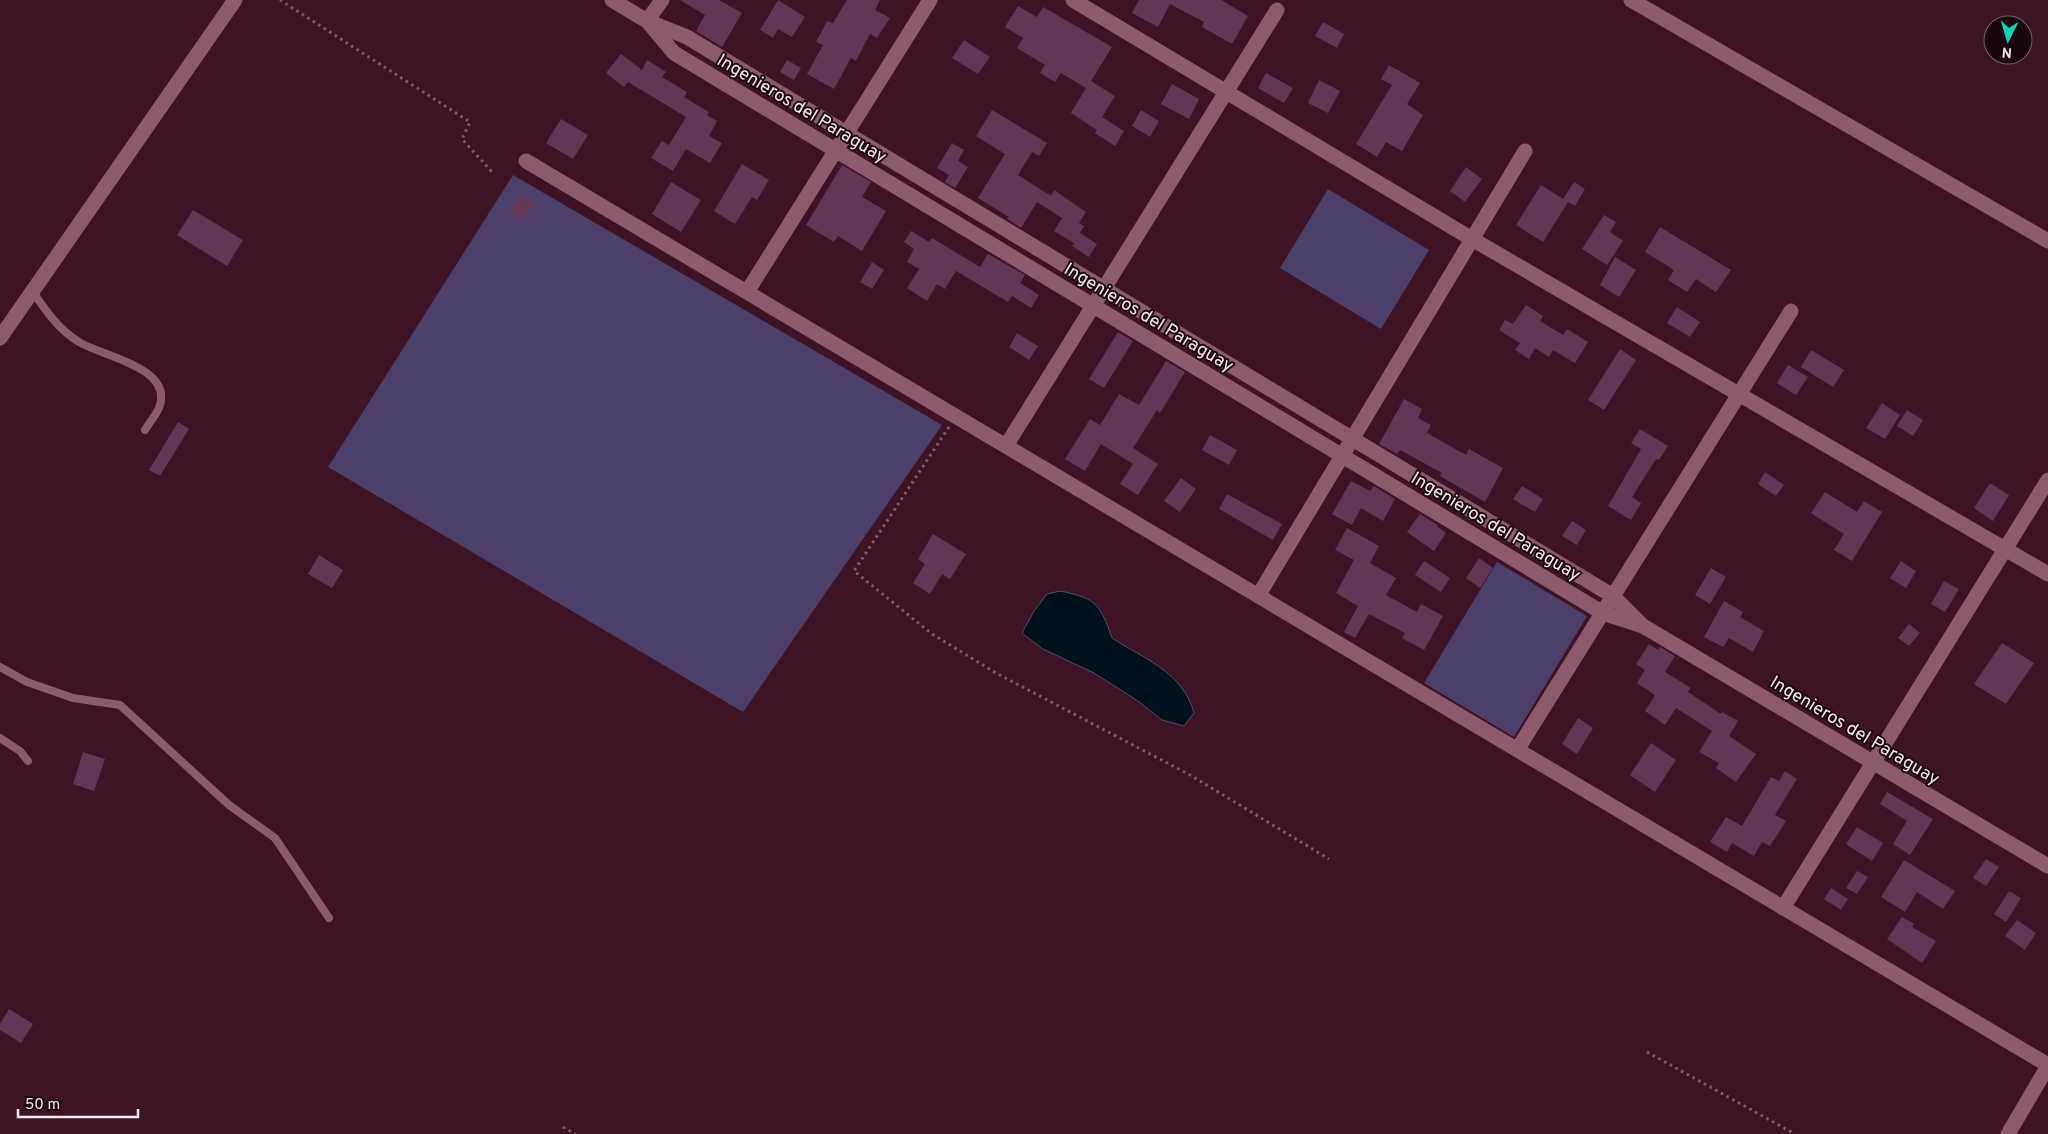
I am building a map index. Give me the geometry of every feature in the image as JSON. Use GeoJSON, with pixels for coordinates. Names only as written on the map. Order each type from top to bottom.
{"type":"FeatureCollection","features":[{"type":"Feature","properties":{"kind":"street"},"geometry":{"type":"LineString","coordinates":[[0,338],[235,0]]}},
{"type":"Feature","properties":{"kind":"street","name":"Ingenieros del Paraguay"},"geometry":{"type":"LineString","coordinates":[[612,0],[634,6],[674,53],[1603,613],[1644,626],[2048,866]]}},
{"type":"Feature","properties":{"kind":"street"},"geometry":{"type":"LineString","coordinates":[[647,21],[662,0]]}},
{"type":"Feature","properties":{"kind":"street"},"geometry":{"type":"LineString","coordinates":[[747,292],[930,0]]}},
{"type":"Feature","properties":{"kind":"street"},"geometry":{"type":"LineString","coordinates":[[1073,0],[1472,239],[2048,574]]}},
{"type":"Feature","properties":{"kind":"street"},"geometry":{"type":"LineString","coordinates":[[1631,0],[2048,241]]}},
{"type":"Feature","properties":{"kind":"street"},"geometry":{"type":"LineString","coordinates":[[1006,446],[1277,10]]}},
{"type":"Feature","properties":{"kind":"street","name":"Ingenieros del Paraguay"},"geometry":{"type":"LineString","coordinates":[[647,21],[687,37],[1613,596],[1644,626]]}},
{"type":"Feature","properties":{"kind":"street"},"geometry":{"type":"LineString","coordinates":[[1258,596],[1525,152]]}},
{"type":"Feature","properties":{"kind":"street"},"geometry":{"type":"LineString","coordinates":[[526,161],[2048,1066],[2008,1134]]}},
{"type":"Feature","properties":{"kind":"street"},"geometry":{"type":"LineString","coordinates":[[1517,750],[1791,311]]}},
{"type":"Feature","properties":{"kind":"street"},"geometry":{"type":"LineString","coordinates":[[1783,908],[2048,480]]}},
{"type":"Feature","properties":{"kind":"lane"},"geometry":{"type":"LineString","coordinates":[[33,292],[55,323],[77,341],[90,348],[131,362],[147,373],[158,384],[161,398],[159,408],[145,430]]}},
{"type":"Feature","properties":{"kind":"lane"},"geometry":{"type":"LineString","coordinates":[[0,667],[27,682],[73,698],[120,705],[229,805],[275,838],[329,918]]}},
{"type":"Feature","properties":{"kind":"lane"},"geometry":{"type":"LineString","coordinates":[[0,738],[20,751],[28,761]]}},
{"type":"Feature","properties":{"kind":"path"},"geometry":{"type":"LineString","coordinates":[[280,0],[470,122],[462,139],[493,172]]}},
{"type":"Feature","properties":{"kind":"path"},"geometry":{"type":"LineString","coordinates":[[956,416],[854,571],[932,634],[996,673],[1190,775],[1329,859]]}},
{"type":"Feature","properties":{"kind":"path"},"geometry":{"type":"LineString","coordinates":[[1648,1052],[1795,1134]]}},
{"type":"Feature","properties":{"kind":"path"},"geometry":{"type":"LineString","coordinates":[[563,1127],[575,1134]]}},
{"type":"Feature","properties":{"kind":"shaded area"},"geometry":{"type":"Polygon","coordinates":[[[513,175],[942,425],[743,712],[328,467],[513,175]]]}},
{"type":"Feature","properties":{"kind":"shaded area"},"geometry":{"type":"Polygon","coordinates":[[[1328,189],[1429,250],[1381,329],[1280,268],[1328,189]]]}},
{"type":"Feature","properties":{"kind":"shaded area"},"geometry":{"type":"Polygon","coordinates":[[[1497,562],[1587,616],[1514,737],[1424,683],[1497,562]]]}},
{"type":"Feature","properties":{"kind":"water"},"geometry":{"type":"Polygon","coordinates":[[[1060,591],[1082,597],[1095,604],[1104,617],[1112,638],[1149,660],[1172,677],[1189,699],[1194,713],[1184,726],[1162,720],[1138,701],[1094,673],[1043,649],[1022,633],[1034,611],[1047,594],[1060,591]]]}},
{"type":"Feature","properties":{"kind":"building"},"geometry":{"type":"Polygon","coordinates":[[[680,0],[719,0],[742,13],[722,47],[696,31],[705,15],[680,0]]]}},
{"type":"Feature","properties":{"kind":"building"},"geometry":{"type":"Polygon","coordinates":[[[778,0],[805,17],[792,37],[778,29],[773,38],[760,30],[778,0]]]}},
{"type":"Feature","properties":{"kind":"building"},"geometry":{"type":"Polygon","coordinates":[[[847,0],[880,0],[875,10],[890,18],[877,38],[870,34],[856,61],[851,58],[834,89],[807,74],[823,45],[816,42],[827,21],[833,23],[847,0]]]}},
{"type":"Feature","properties":{"kind":"building"},"geometry":{"type":"Polygon","coordinates":[[[1139,0],[1221,0],[1248,16],[1232,44],[1202,27],[1204,22],[1170,4],[1158,27],[1132,13],[1139,0]]]}},
{"type":"Feature","properties":{"kind":"building"},"geometry":{"type":"Polygon","coordinates":[[[1018,6],[1037,17],[1043,7],[1112,47],[1091,81],[1115,96],[1102,117],[1124,131],[1115,146],[1095,133],[1097,130],[1071,113],[1086,88],[1061,73],[1055,82],[1040,73],[1045,65],[1017,48],[1023,38],[1005,27],[1018,6]]]}},
{"type":"Feature","properties":{"kind":"building"},"geometry":{"type":"Polygon","coordinates":[[[1323,22],[1344,34],[1337,48],[1315,36],[1323,22]]]}},
{"type":"Feature","properties":{"kind":"building"},"geometry":{"type":"Polygon","coordinates":[[[964,40],[990,57],[978,74],[952,58],[964,40]]]}},
{"type":"Feature","properties":{"kind":"building"},"geometry":{"type":"Polygon","coordinates":[[[621,54],[642,70],[647,60],[666,72],[662,77],[687,92],[684,97],[709,112],[707,115],[717,121],[709,136],[722,143],[710,163],[686,149],[673,171],[651,158],[662,141],[669,145],[686,117],[628,82],[624,87],[606,73],[621,54]]]}},
{"type":"Feature","properties":{"kind":"building"},"geometry":{"type":"Polygon","coordinates":[[[787,60],[801,68],[794,80],[780,72],[787,60]]]}},
{"type":"Feature","properties":{"kind":"building"},"geometry":{"type":"Polygon","coordinates":[[[1389,65],[1420,83],[1407,104],[1423,115],[1402,151],[1386,142],[1377,157],[1356,144],[1392,85],[1381,79],[1389,65]]]}},
{"type":"Feature","properties":{"kind":"building"},"geometry":{"type":"Polygon","coordinates":[[[1266,73],[1293,88],[1284,103],[1258,88],[1266,73]]]}},
{"type":"Feature","properties":{"kind":"building"},"geometry":{"type":"Polygon","coordinates":[[[1319,80],[1340,91],[1328,113],[1308,103],[1319,80]]]}},
{"type":"Feature","properties":{"kind":"building"},"geometry":{"type":"Polygon","coordinates":[[[1172,84],[1199,99],[1189,119],[1161,104],[1172,84]]]}},
{"type":"Feature","properties":{"kind":"building"},"geometry":{"type":"Polygon","coordinates":[[[992,110],[1047,143],[1039,156],[1032,152],[1018,175],[1051,196],[1054,190],[1086,212],[1079,223],[1084,226],[1080,233],[1097,244],[1089,257],[1072,246],[1074,243],[1054,231],[1062,218],[1037,202],[1021,228],[1007,219],[1009,217],[978,198],[1005,154],[976,136],[992,110]]]}},
{"type":"Feature","properties":{"kind":"building"},"geometry":{"type":"Polygon","coordinates":[[[1141,110],[1159,121],[1150,137],[1132,126],[1141,110]]]}},
{"type":"Feature","properties":{"kind":"building"},"geometry":{"type":"Polygon","coordinates":[[[561,119],[588,135],[573,159],[546,143],[561,119]]]}},
{"type":"Feature","properties":{"kind":"building"},"geometry":{"type":"Polygon","coordinates":[[[952,143],[964,150],[958,161],[968,167],[955,188],[945,182],[949,175],[937,168],[952,143]]]}},
{"type":"Feature","properties":{"kind":"building"},"geometry":{"type":"Polygon","coordinates":[[[742,164],[769,180],[757,200],[752,197],[735,224],[714,211],[742,164]]]}},
{"type":"Feature","properties":{"kind":"building"},"geometry":{"type":"Polygon","coordinates":[[[842,165],[871,182],[862,197],[886,211],[862,251],[838,236],[834,242],[806,225],[842,165]]]}},
{"type":"Feature","properties":{"kind":"building"},"geometry":{"type":"Polygon","coordinates":[[[1466,167],[1482,179],[1465,202],[1450,191],[1466,167]]]}},
{"type":"Feature","properties":{"kind":"building"},"geometry":{"type":"Polygon","coordinates":[[[671,182],[701,200],[681,232],[652,214],[671,182]]]}},
{"type":"Feature","properties":{"kind":"building"},"geometry":{"type":"Polygon","coordinates":[[[1574,182],[1585,189],[1575,206],[1568,202],[1543,242],[1516,225],[1541,185],[1563,199],[1574,182]]]}},
{"type":"Feature","properties":{"kind":"building"},"geometry":{"type":"Polygon","coordinates":[[[521,195],[535,203],[523,221],[510,213],[521,195]]]}},
{"type":"Feature","properties":{"kind":"building"},"geometry":{"type":"Polygon","coordinates":[[[193,210],[243,240],[227,266],[177,235],[193,210]]]}},
{"type":"Feature","properties":{"kind":"building"},"geometry":{"type":"Polygon","coordinates":[[[1604,215],[1616,222],[1610,232],[1623,241],[1607,265],[1582,249],[1604,215]]]}},
{"type":"Feature","properties":{"kind":"building"},"geometry":{"type":"Polygon","coordinates":[[[1660,227],[1731,270],[1716,292],[1696,279],[1687,292],[1668,280],[1674,270],[1645,252],[1660,227]]]}},
{"type":"Feature","properties":{"kind":"building"},"geometry":{"type":"Polygon","coordinates":[[[911,231],[929,242],[932,238],[980,267],[988,254],[1025,275],[1020,283],[1039,295],[1031,308],[1012,296],[1008,302],[956,271],[945,289],[937,284],[927,301],[907,288],[919,269],[907,262],[914,249],[904,242],[911,231]]]}},
{"type":"Feature","properties":{"kind":"building"},"geometry":{"type":"Polygon","coordinates":[[[1615,257],[1636,270],[1619,297],[1600,285],[1615,257]]]}},
{"type":"Feature","properties":{"kind":"building"},"geometry":{"type":"Polygon","coordinates":[[[872,262],[884,270],[872,289],[860,282],[872,262]]]}},
{"type":"Feature","properties":{"kind":"building"},"geometry":{"type":"Polygon","coordinates":[[[1526,305],[1543,316],[1540,321],[1563,335],[1567,329],[1588,342],[1575,363],[1553,350],[1549,357],[1535,348],[1529,359],[1515,350],[1520,343],[1499,330],[1505,320],[1513,324],[1526,305]]]}},
{"type":"Feature","properties":{"kind":"building"},"geometry":{"type":"Polygon","coordinates":[[[1677,307],[1700,322],[1690,337],[1667,323],[1677,307]]]}},
{"type":"Feature","properties":{"kind":"building"},"geometry":{"type":"Polygon","coordinates":[[[1118,332],[1133,341],[1104,388],[1089,379],[1118,332]]]}},
{"type":"Feature","properties":{"kind":"building"},"geometry":{"type":"Polygon","coordinates":[[[1017,333],[1038,346],[1029,360],[1009,347],[1017,333]]]}},
{"type":"Feature","properties":{"kind":"building"},"geometry":{"type":"Polygon","coordinates":[[[1620,349],[1636,360],[1604,410],[1588,400],[1620,349]]]}},
{"type":"Feature","properties":{"kind":"building"},"geometry":{"type":"Polygon","coordinates":[[[1811,350],[1844,370],[1833,387],[1801,367],[1811,350]]]}},
{"type":"Feature","properties":{"kind":"building"},"geometry":{"type":"Polygon","coordinates":[[[1166,361],[1185,372],[1160,413],[1157,410],[1133,448],[1158,464],[1138,495],[1120,484],[1133,464],[1101,444],[1085,471],[1065,459],[1090,419],[1100,425],[1119,394],[1139,405],[1166,361]]]}},
{"type":"Feature","properties":{"kind":"building"},"geometry":{"type":"Polygon","coordinates":[[[1788,365],[1808,377],[1796,395],[1777,383],[1788,365]]]}},
{"type":"Feature","properties":{"kind":"building"},"geometry":{"type":"Polygon","coordinates":[[[1404,399],[1422,409],[1418,418],[1431,425],[1427,433],[1466,455],[1469,449],[1503,468],[1485,502],[1440,476],[1442,473],[1400,450],[1397,454],[1379,444],[1404,399]]]}},
{"type":"Feature","properties":{"kind":"building"},"geometry":{"type":"Polygon","coordinates":[[[1882,403],[1900,415],[1885,439],[1866,428],[1882,403]]]}},
{"type":"Feature","properties":{"kind":"building"},"geometry":{"type":"Polygon","coordinates":[[[1907,410],[1923,420],[1913,436],[1897,426],[1907,410]]]}},
{"type":"Feature","properties":{"kind":"building"},"geometry":{"type":"Polygon","coordinates":[[[178,422],[189,429],[160,476],[149,470],[178,422]]]}},
{"type":"Feature","properties":{"kind":"building"},"geometry":{"type":"Polygon","coordinates":[[[1640,429],[1668,446],[1659,460],[1656,459],[1632,497],[1641,503],[1631,520],[1608,506],[1641,449],[1631,443],[1640,429]]]}},
{"type":"Feature","properties":{"kind":"building"},"geometry":{"type":"Polygon","coordinates":[[[1210,435],[1237,450],[1229,465],[1202,450],[1210,435]]]}},
{"type":"Feature","properties":{"kind":"building"},"geometry":{"type":"Polygon","coordinates":[[[1765,472],[1784,485],[1776,496],[1758,484],[1765,472]]]}},
{"type":"Feature","properties":{"kind":"building"},"geometry":{"type":"Polygon","coordinates":[[[1181,478],[1196,489],[1180,512],[1164,501],[1181,478]]]}},
{"type":"Feature","properties":{"kind":"building"},"geometry":{"type":"Polygon","coordinates":[[[1351,481],[1370,491],[1374,486],[1395,499],[1383,521],[1361,508],[1352,525],[1332,514],[1351,481]]]}},
{"type":"Feature","properties":{"kind":"building"},"geometry":{"type":"Polygon","coordinates":[[[1990,483],[2009,495],[1993,521],[1974,508],[1990,483]]]}},
{"type":"Feature","properties":{"kind":"building"},"geometry":{"type":"Polygon","coordinates":[[[1522,486],[1543,499],[1535,512],[1513,499],[1522,486]]]}},
{"type":"Feature","properties":{"kind":"building"},"geometry":{"type":"Polygon","coordinates":[[[1825,492],[1857,512],[1864,501],[1882,512],[1852,561],[1834,550],[1844,534],[1811,513],[1825,492]]]}},
{"type":"Feature","properties":{"kind":"building"},"geometry":{"type":"Polygon","coordinates":[[[1227,494],[1282,524],[1273,540],[1219,509],[1227,494]]]}},
{"type":"Feature","properties":{"kind":"building"},"geometry":{"type":"Polygon","coordinates":[[[1420,514],[1438,525],[1446,533],[1434,551],[1407,532],[1420,514]]]}},
{"type":"Feature","properties":{"kind":"building"},"geometry":{"type":"Polygon","coordinates":[[[1572,521],[1586,530],[1577,545],[1562,536],[1572,521]]]}},
{"type":"Feature","properties":{"kind":"building"},"geometry":{"type":"Polygon","coordinates":[[[1347,528],[1379,546],[1370,563],[1396,578],[1386,595],[1417,612],[1421,604],[1443,616],[1424,650],[1402,638],[1405,633],[1369,614],[1355,638],[1344,632],[1358,606],[1336,593],[1354,560],[1335,550],[1347,528]]]}},
{"type":"Feature","properties":{"kind":"building"},"geometry":{"type":"Polygon","coordinates":[[[933,534],[966,554],[950,579],[942,574],[930,594],[913,583],[925,564],[918,559],[933,534]]]}},
{"type":"Feature","properties":{"kind":"building"},"geometry":{"type":"Polygon","coordinates":[[[319,555],[343,570],[332,588],[308,574],[319,555]]]}},
{"type":"Feature","properties":{"kind":"building"},"geometry":{"type":"Polygon","coordinates":[[[1479,558],[1493,568],[1480,588],[1466,578],[1479,558]]]}},
{"type":"Feature","properties":{"kind":"building"},"geometry":{"type":"Polygon","coordinates":[[[1424,561],[1450,578],[1441,592],[1415,575],[1424,561]]]}},
{"type":"Feature","properties":{"kind":"building"},"geometry":{"type":"Polygon","coordinates":[[[1901,561],[1916,571],[1906,588],[1890,578],[1901,561]]]}},
{"type":"Feature","properties":{"kind":"building"},"geometry":{"type":"Polygon","coordinates":[[[1711,568],[1726,577],[1710,604],[1695,595],[1711,568]]]}},
{"type":"Feature","properties":{"kind":"building"},"geometry":{"type":"Polygon","coordinates":[[[1944,581],[1959,589],[1945,612],[1931,604],[1944,581]]]}},
{"type":"Feature","properties":{"kind":"building"},"geometry":{"type":"Polygon","coordinates":[[[1724,601],[1743,612],[1740,617],[1764,631],[1753,652],[1729,638],[1723,647],[1704,637],[1724,601]]]}},
{"type":"Feature","properties":{"kind":"building"},"geometry":{"type":"Polygon","coordinates":[[[1909,624],[1920,633],[1909,646],[1898,638],[1909,624]]]}},
{"type":"Feature","properties":{"kind":"building"},"geometry":{"type":"Polygon","coordinates":[[[2002,643],[2034,663],[2006,704],[1974,684],[2002,643]]]}},
{"type":"Feature","properties":{"kind":"building"},"geometry":{"type":"Polygon","coordinates":[[[1649,644],[1658,650],[1660,647],[1675,656],[1665,672],[1691,688],[1688,692],[1721,714],[1722,712],[1738,721],[1729,736],[1756,754],[1736,782],[1716,768],[1719,763],[1699,752],[1712,731],[1676,708],[1665,725],[1645,711],[1655,695],[1637,683],[1645,670],[1636,664],[1649,644]]]}},
{"type":"Feature","properties":{"kind":"building"},"geometry":{"type":"Polygon","coordinates":[[[1578,718],[1593,728],[1577,754],[1562,744],[1578,718]]]}},
{"type":"Feature","properties":{"kind":"building"},"geometry":{"type":"Polygon","coordinates":[[[1651,743],[1676,760],[1655,792],[1630,775],[1651,743]]]}},
{"type":"Feature","properties":{"kind":"building"},"geometry":{"type":"Polygon","coordinates":[[[83,752],[105,759],[94,791],[73,784],[83,752]]]}},
{"type":"Feature","properties":{"kind":"building"},"geometry":{"type":"Polygon","coordinates":[[[1785,771],[1797,779],[1775,815],[1786,821],[1770,846],[1762,842],[1754,856],[1732,843],[1727,852],[1710,842],[1726,817],[1742,826],[1771,777],[1779,781],[1785,771]]]}},
{"type":"Feature","properties":{"kind":"building"},"geometry":{"type":"Polygon","coordinates":[[[1887,792],[1933,819],[1910,855],[1893,844],[1907,821],[1880,804],[1887,792]]]}},
{"type":"Feature","properties":{"kind":"building"},"geometry":{"type":"Polygon","coordinates":[[[1857,827],[1883,843],[1872,861],[1846,844],[1857,827]]]}},
{"type":"Feature","properties":{"kind":"building"},"geometry":{"type":"Polygon","coordinates":[[[1986,859],[1999,867],[1986,886],[1973,878],[1986,859]]]}},
{"type":"Feature","properties":{"kind":"building"},"geometry":{"type":"Polygon","coordinates":[[[1904,860],[1955,891],[1943,909],[1917,892],[1905,912],[1881,897],[1904,860]]]}},
{"type":"Feature","properties":{"kind":"building"},"geometry":{"type":"Polygon","coordinates":[[[1857,871],[1868,877],[1857,894],[1846,888],[1857,871]]]}},
{"type":"Feature","properties":{"kind":"building"},"geometry":{"type":"Polygon","coordinates":[[[1831,888],[1848,899],[1841,910],[1824,899],[1831,888]]]}},
{"type":"Feature","properties":{"kind":"building"},"geometry":{"type":"Polygon","coordinates":[[[2009,891],[2021,898],[2006,922],[1994,914],[2009,891]]]}},
{"type":"Feature","properties":{"kind":"building"},"geometry":{"type":"Polygon","coordinates":[[[1902,917],[1914,924],[1912,927],[1936,941],[1922,963],[1887,939],[1902,917]]]}},
{"type":"Feature","properties":{"kind":"building"},"geometry":{"type":"Polygon","coordinates":[[[2017,920],[2036,933],[2025,950],[2005,936],[2017,920]]]}},
{"type":"Feature","properties":{"kind":"building"},"geometry":{"type":"Polygon","coordinates":[[[9,1009],[33,1024],[21,1043],[0,1030],[0,1024],[9,1009]]]}}]}
